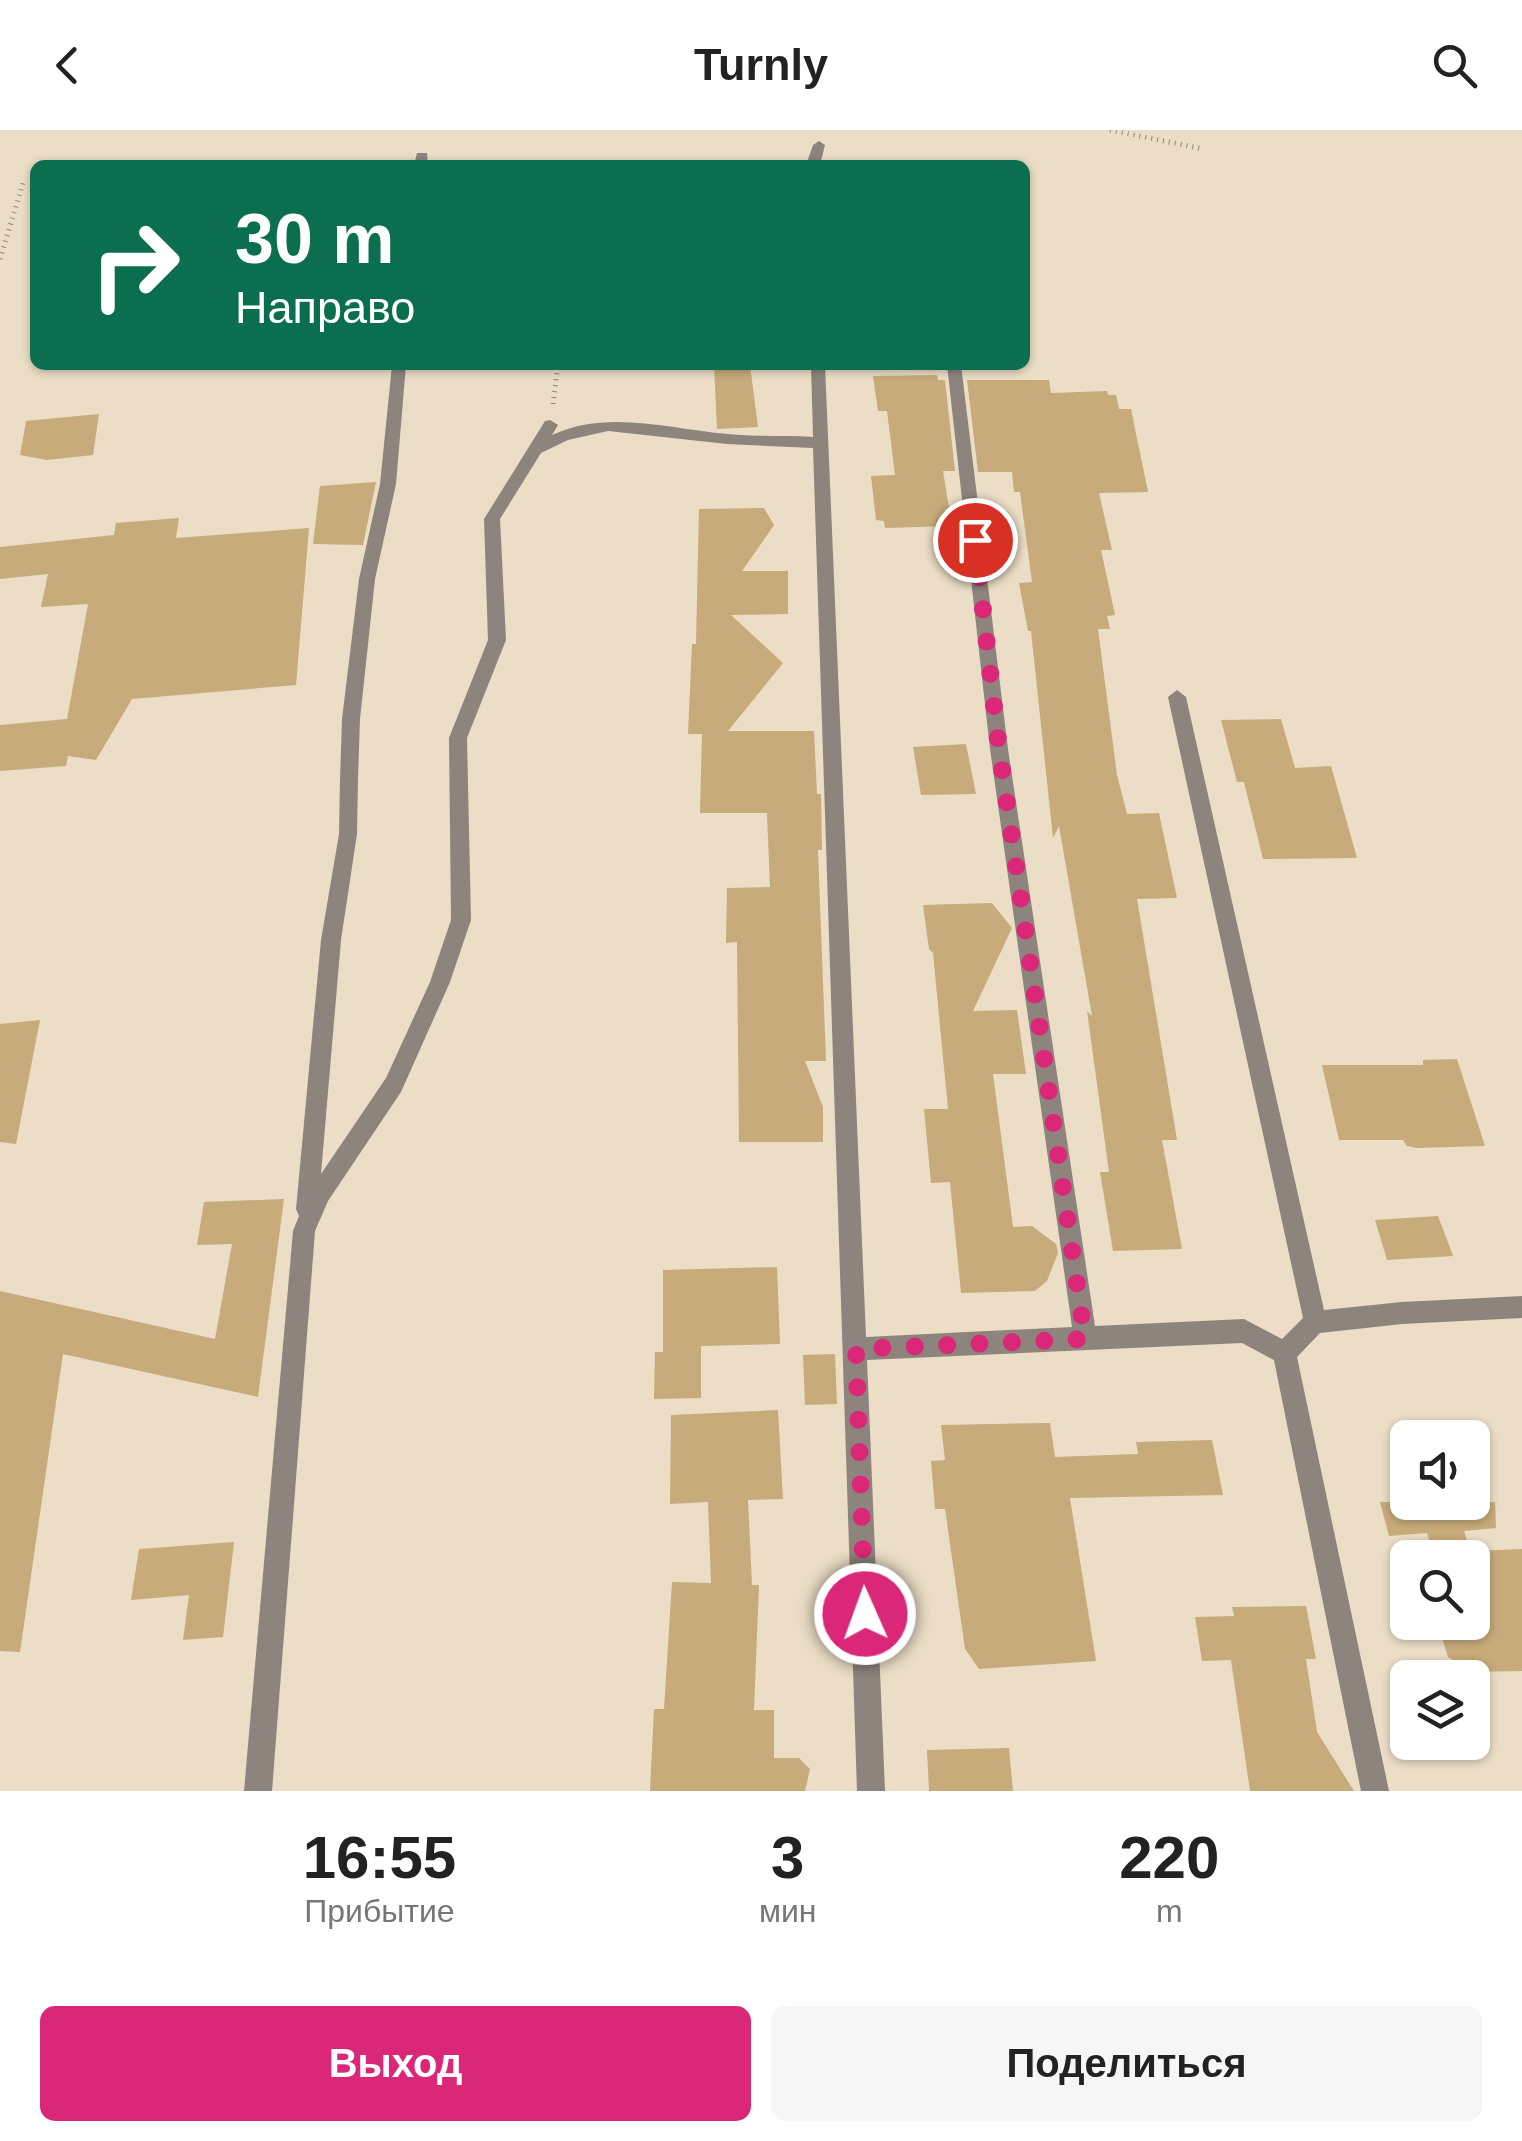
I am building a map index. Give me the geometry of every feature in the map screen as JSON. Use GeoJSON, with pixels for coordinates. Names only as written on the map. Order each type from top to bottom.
{"type":"FeatureCollection","features":[{"type":"Feature","properties":{"kind":"street"},"geometry":{"type":"LineString","coordinates":[[814,160],[818,146]]}},
{"type":"Feature","properties":{"kind":"street"},"geometry":{"type":"LineString","coordinates":[[258,1791],[304,1230],[316,1141],[332,940],[348,834],[351,719],[363,614],[388,484],[399,370]]}},
{"type":"Feature","properties":{"kind":"street"},"geometry":{"type":"LineString","coordinates":[[818,370],[872,1791]]}},
{"type":"Feature","properties":{"kind":"street"},"geometry":{"type":"LineString","coordinates":[[955,370],[999,749],[1085,1339]]}},
{"type":"Feature","properties":{"kind":"street"},"geometry":{"type":"LineString","coordinates":[[304,1230],[320,1194],[394,1085],[440,982],[460,920],[458,738],[497,640],[492,519],[550,425]]}},
{"type":"Feature","properties":{"kind":"street"},"geometry":{"type":"LineString","coordinates":[[538,448],[564,432],[618,426],[722,439],[820,443]]}},
{"type":"Feature","properties":{"kind":"street"},"geometry":{"type":"LineString","coordinates":[[1177,696],[1315,1322]]}},
{"type":"Feature","properties":{"kind":"street"},"geometry":{"type":"LineString","coordinates":[[1284,1353],[1315,1322],[1402,1312],[1522,1307]]}},
{"type":"Feature","properties":{"kind":"street"},"geometry":{"type":"LineString","coordinates":[[856,1349],[1244,1332],[1284,1353]]}},
{"type":"Feature","properties":{"kind":"street"},"geometry":{"type":"LineString","coordinates":[[1284,1353],[1375,1791]]}},
{"type":"Feature","properties":{"kind":"path"},"geometry":{"type":"LineString","coordinates":[[1110,130],[1203,150]]}},
{"type":"Feature","properties":{"kind":"path"},"geometry":{"type":"LineString","coordinates":[[0,259],[24,180]]}},
{"type":"Feature","properties":{"kind":"path"},"geometry":{"type":"LineString","coordinates":[[550,425],[557,370]]}},
{"type":"Feature","properties":{"kind":"building"},"geometry":{"type":"Polygon","coordinates":[[[714,370],[751,370],[758,427],[717,429],[714,370]]]}},
{"type":"Feature","properties":{"kind":"building"},"geometry":{"type":"Polygon","coordinates":[[[937,375],[938,380],[945,380],[955,471],[943,471],[952,526],[885,528],[884,521],[876,520],[871,476],[895,475],[887,411],[878,411],[873,376],[937,375]]]}},
{"type":"Feature","properties":{"kind":"building"},"geometry":{"type":"Polygon","coordinates":[[[967,380],[1049,380],[1051,393],[1107,391],[1108,395],[1116,395],[1119,409],[1131,409],[1148,492],[1099,493],[1112,550],[1101,550],[1115,615],[1107,616],[1110,629],[1098,629],[1117,775],[1127,814],[1159,813],[1177,898],[1137,899],[1177,1140],[1162,1140],[1182,1249],[1113,1251],[1100,1172],[1109,1172],[1087,1011],[1092,1016],[1059,826],[1053,838],[1031,631],[1019,583],[1032,582],[1020,492],[1014,492],[1012,472],[978,472],[967,380]]]}},
{"type":"Feature","properties":{"kind":"building"},"geometry":{"type":"Polygon","coordinates":[[[99,414],[93,455],[47,460],[20,455],[26,421],[99,414]]]}},
{"type":"Feature","properties":{"kind":"building"},"geometry":{"type":"Polygon","coordinates":[[[376,482],[363,545],[313,544],[320,486],[376,482]]]}},
{"type":"Feature","properties":{"kind":"building"},"geometry":{"type":"Polygon","coordinates":[[[764,508],[774,525],[742,571],[788,571],[788,614],[731,615],[783,663],[728,731],[814,731],[817,794],[821,794],[822,850],[818,850],[826,1061],[805,1061],[823,1107],[823,1142],[739,1142],[737,942],[726,943],[727,888],[770,887],[767,813],[700,813],[702,734],[688,734],[692,644],[696,644],[699,509],[764,508]]]}},
{"type":"Feature","properties":{"kind":"building"},"geometry":{"type":"Polygon","coordinates":[[[179,518],[176,538],[309,528],[296,685],[132,699],[96,760],[68,756],[66,766],[0,771],[0,725],[67,719],[88,604],[41,607],[48,574],[0,579],[0,547],[114,535],[116,523],[179,518]]]}},
{"type":"Feature","properties":{"kind":"building"},"geometry":{"type":"Polygon","coordinates":[[[1281,719],[1295,768],[1331,766],[1357,858],[1263,859],[1244,782],[1237,782],[1221,720],[1281,719]]]}},
{"type":"Feature","properties":{"kind":"building"},"geometry":{"type":"Polygon","coordinates":[[[966,744],[976,794],[921,795],[913,747],[966,744]]]}},
{"type":"Feature","properties":{"kind":"building"},"geometry":{"type":"Polygon","coordinates":[[[992,903],[1012,928],[973,1011],[1017,1010],[1026,1074],[993,1074],[1013,1227],[1032,1226],[1056,1244],[1058,1253],[1047,1281],[1035,1291],[961,1293],[950,1182],[931,1183],[924,1109],[948,1109],[933,953],[929,949],[923,905],[992,903]]]}},
{"type":"Feature","properties":{"kind":"building"},"geometry":{"type":"Polygon","coordinates":[[[40,1020],[16,1144],[0,1142],[0,1024],[40,1020]]]}},
{"type":"Feature","properties":{"kind":"building"},"geometry":{"type":"Polygon","coordinates":[[[1457,1059],[1485,1146],[1417,1148],[1407,1146],[1403,1140],[1339,1140],[1322,1065],[1423,1065],[1423,1060],[1457,1059]]]}},
{"type":"Feature","properties":{"kind":"building"},"geometry":{"type":"Polygon","coordinates":[[[284,1199],[258,1397],[63,1354],[20,1652],[0,1651],[0,1291],[215,1339],[232,1244],[197,1245],[204,1202],[284,1199]]]}},
{"type":"Feature","properties":{"kind":"building"},"geometry":{"type":"Polygon","coordinates":[[[1438,1216],[1453,1256],[1387,1260],[1375,1220],[1438,1216]]]}},
{"type":"Feature","properties":{"kind":"building"},"geometry":{"type":"Polygon","coordinates":[[[777,1267],[780,1344],[701,1346],[701,1398],[654,1399],[655,1352],[663,1352],[663,1270],[777,1267]]]}},
{"type":"Feature","properties":{"kind":"building"},"geometry":{"type":"Polygon","coordinates":[[[835,1354],[837,1404],[805,1405],[803,1355],[835,1354]]]}},
{"type":"Feature","properties":{"kind":"building"},"geometry":{"type":"Polygon","coordinates":[[[778,1410],[783,1499],[748,1500],[752,1585],[759,1585],[754,1710],[774,1710],[774,1758],[799,1758],[810,1769],[805,1791],[650,1791],[654,1709],[664,1709],[672,1582],[711,1583],[708,1502],[670,1504],[671,1415],[778,1410]]]}},
{"type":"Feature","properties":{"kind":"building"},"geometry":{"type":"Polygon","coordinates":[[[1050,1423],[1055,1457],[1138,1454],[1136,1442],[1212,1440],[1223,1495],[1070,1498],[1096,1661],[979,1669],[965,1649],[945,1509],[935,1509],[931,1461],[945,1460],[941,1425],[1050,1423]]]}},
{"type":"Feature","properties":{"kind":"building"},"geometry":{"type":"Polygon","coordinates":[[[1380,1502],[1390,1502],[1390,1520],[1490,1520],[1490,1502],[1495,1502],[1496,1528],[1464,1531],[1467,1540],[1429,1540],[1427,1533],[1389,1536],[1380,1502]]]}},
{"type":"Feature","properties":{"kind":"building"},"geometry":{"type":"Polygon","coordinates":[[[234,1542],[223,1637],[183,1640],[189,1595],[131,1600],[139,1549],[234,1542]]]}},
{"type":"Feature","properties":{"kind":"building"},"geometry":{"type":"Polygon","coordinates":[[[1522,1549],[1522,1671],[1490,1672],[1490,1660],[1453,1660],[1448,1657],[1443,1640],[1490,1640],[1490,1550],[1522,1549]]]}},
{"type":"Feature","properties":{"kind":"building"},"geometry":{"type":"Polygon","coordinates":[[[1306,1606],[1316,1659],[1306,1659],[1317,1732],[1354,1791],[1250,1791],[1231,1660],[1202,1661],[1195,1617],[1234,1616],[1232,1607],[1306,1606]]]}},
{"type":"Feature","properties":{"kind":"building"},"geometry":{"type":"Polygon","coordinates":[[[1009,1748],[1013,1791],[929,1791],[927,1750],[1009,1748]]]}},
{"type":"Feature","properties":{"kind":"route"},"geometry":{"type":"LineString","coordinates":[[865,1614],[856,1349],[1085,1339],[999,749],[975,540]]}}]}
